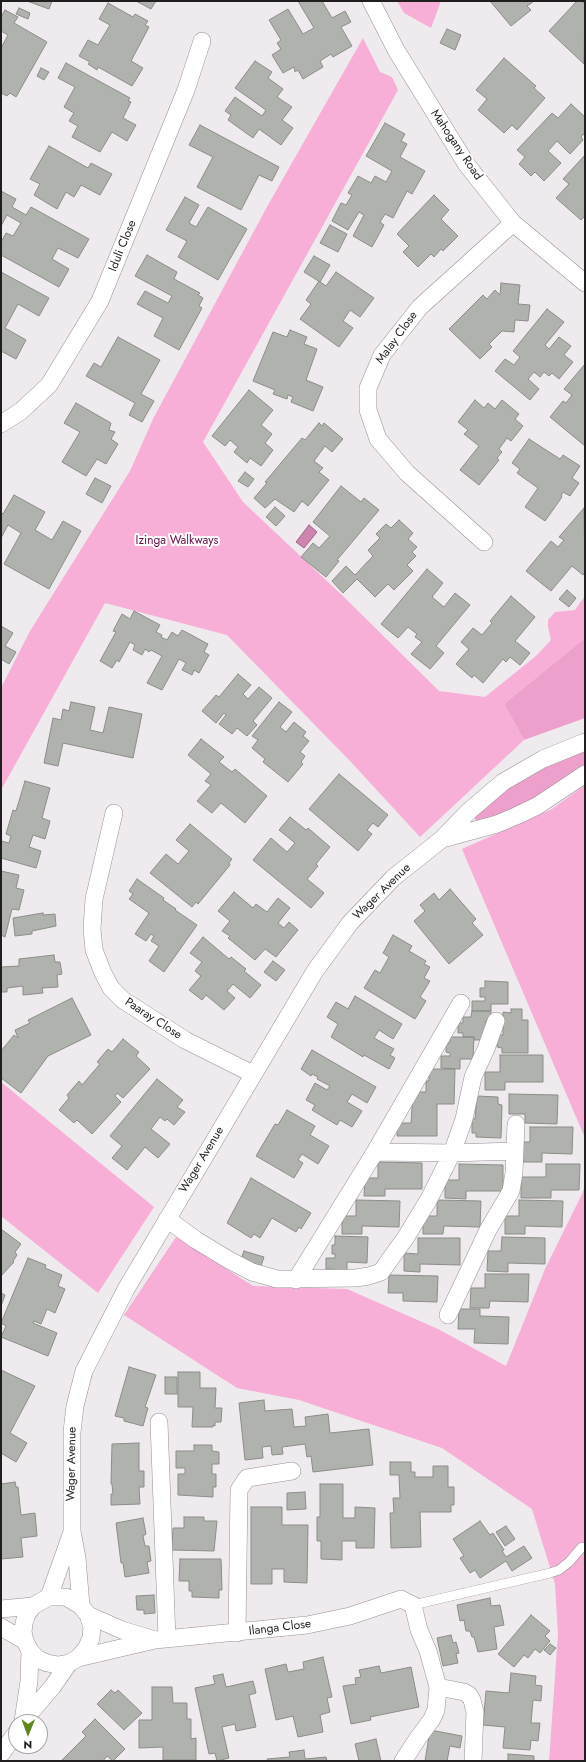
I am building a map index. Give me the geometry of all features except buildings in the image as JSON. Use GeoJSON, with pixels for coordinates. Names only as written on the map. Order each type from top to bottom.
{"type":"FeatureCollection","features":[{"type":"Feature","properties":{"kind":"street","name":"Mahogany Road"},"geometry":{"type":"LineString","coordinates":[[371,1],[396,50],[467,165],[514,223],[585,283]]}},
{"type":"Feature","properties":{"kind":"street","name":"Iduli Close"},"geometry":{"type":"LineString","coordinates":[[1,424],[21,411],[49,385],[100,301],[186,90],[202,41]]}},
{"type":"Feature","properties":{"kind":"street","name":"Malay Close"},"geometry":{"type":"LineString","coordinates":[[484,542],[407,473],[378,439],[368,410],[368,388],[382,355],[420,307],[514,223]]}},
{"type":"Feature","properties":{"kind":"street","name":"Wager Avenue"},"geometry":{"type":"LineString","coordinates":[[72,1532],[72,1432],[75,1406],[84,1371],[126,1289],[315,971],[350,923],[393,878],[442,839],[479,802],[503,782],[542,759],[585,742]]}},
{"type":"Feature","properties":{"kind":"street","name":"Wager Avenue"},"geometry":{"type":"LineString","coordinates":[[442,839],[516,816],[537,806],[585,774]]}},
{"type":"Feature","properties":{"kind":"street","name":"Paaray Close"},"geometry":{"type":"LineString","coordinates":[[114,813],[94,898],[92,929],[94,950],[103,973],[111,988],[123,1000],[185,1040],[253,1074]]}},
{"type":"Feature","properties":{"kind":"street"},"geometry":{"type":"LineString","coordinates":[[296,1280],[375,1152],[461,1003]]}},
{"type":"Feature","properties":{"kind":"street"},"geometry":{"type":"LineString","coordinates":[[167,1219],[196,1240],[252,1272],[277,1279],[296,1280],[356,1278],[381,1272],[406,1237],[429,1199],[452,1153],[464,1119],[472,1077],[486,1049],[496,1021]]}},
{"type":"Feature","properties":{"kind":"street"},"geometry":{"type":"LineString","coordinates":[[448,1315],[488,1230],[511,1191],[514,1173],[516,1124]]}},
{"type":"Feature","properties":{"kind":"street"},"geometry":{"type":"LineString","coordinates":[[375,1152],[514,1152]]}},
{"type":"Feature","properties":{"kind":"street"},"geometry":{"type":"LineString","coordinates":[[159,1422],[161,1639]]}},
{"type":"Feature","properties":{"kind":"street"},"geometry":{"type":"LineString","coordinates":[[237,1633],[239,1490],[248,1478],[292,1471]]}},
{"type":"Feature","properties":{"kind":"street"},"geometry":{"type":"LineString","coordinates":[[49,1597],[72,1532]]}},
{"type":"Feature","properties":{"kind":"street"},"geometry":{"type":"LineString","coordinates":[[30,1714],[74,1660],[86,1649],[91,1638],[92,1627],[85,1611],[72,1532]]}},
{"type":"Feature","properties":{"kind":"street"},"geometry":{"type":"LineString","coordinates":[[1,1608],[33,1606],[49,1597],[66,1597],[85,1611],[122,1630],[161,1639]]}},
{"type":"Feature","properties":{"kind":"street"},"geometry":{"type":"LineString","coordinates":[[403,1761],[432,1719],[436,1710],[438,1687],[428,1651],[407,1602]]}},
{"type":"Feature","properties":{"kind":"street","name":"Ilanga Close"},"geometry":{"type":"LineString","coordinates":[[161,1639],[237,1633],[307,1625],[407,1602]]}},
{"type":"Feature","properties":{"kind":"street"},"geometry":{"type":"LineString","coordinates":[[23,1714],[29,1682],[27,1646],[23,1632],[24,1623],[33,1606]]}},
{"type":"Feature","properties":{"kind":"street"},"geometry":{"type":"LineString","coordinates":[[1,1628],[27,1646],[38,1659],[47,1663],[58,1665],[161,1639]]}},
{"type":"Feature","properties":{"kind":"street"},"geometry":{"type":"LineString","coordinates":[[438,1687],[464,1692],[472,1700],[475,1712],[473,1761]]}},
{"type":"Feature","properties":{"kind":"street"},"geometry":{"type":"LineString","coordinates":[[1,1754],[8,1744]]}},
{"type":"Feature","properties":{"kind":"lane"},"geometry":{"type":"LineString","coordinates":[[407,1602],[550,1573],[564,1566],[582,1548]]}},
{"type":"Feature","properties":{"kind":"green space"},"geometry":{"type":"Polygon","coordinates":[[[397,1],[441,1],[431,28],[404,13],[397,1]]]}},
{"type":"Feature","properties":{"kind":"green space","name":"Izinga Walkways"},"geometry":{"type":"Polygon","coordinates":[[[363,38],[380,72],[392,77],[398,90],[203,442],[243,502],[345,598],[439,691],[485,697],[536,656],[551,640],[548,620],[555,612],[575,610],[585,596],[585,638],[504,704],[524,740],[420,837],[351,762],[227,635],[105,603],[1,790],[1,688],[30,631],[130,471],[154,417],[268,205],[363,38]]]}},
{"type":"Feature","properties":{"kind":"green space"},"geometry":{"type":"Polygon","coordinates":[[[585,785],[585,1138],[462,849],[552,809],[585,785]]]}},
{"type":"Feature","properties":{"kind":"green space"},"geometry":{"type":"Polygon","coordinates":[[[1,1082],[154,1207],[98,1293],[1,1216],[1,1082]]]}},
{"type":"Feature","properties":{"kind":"green space"},"geometry":{"type":"Polygon","coordinates":[[[585,1185],[585,1761],[549,1761],[558,1634],[555,1584],[532,1509],[442,1448],[299,1400],[237,1388],[124,1315],[176,1237],[253,1286],[347,1289],[438,1329],[506,1366],[545,1269],[585,1185]]]}},
{"type":"Feature","properties":{"kind":"shaded area"},"geometry":{"type":"Polygon","coordinates":[[[309,525],[317,532],[304,548],[296,542],[309,525]]]}},
{"type":"Feature","properties":{"kind":"shaded area"},"geometry":{"type":"Polygon","coordinates":[[[585,638],[585,718],[524,740],[504,704],[585,638]]]}},
{"type":"Feature","properties":{"kind":"shaded area"},"geometry":{"type":"Polygon","coordinates":[[[585,748],[585,766],[544,795],[500,815],[477,822],[474,817],[525,775],[585,748]]]}}]}
